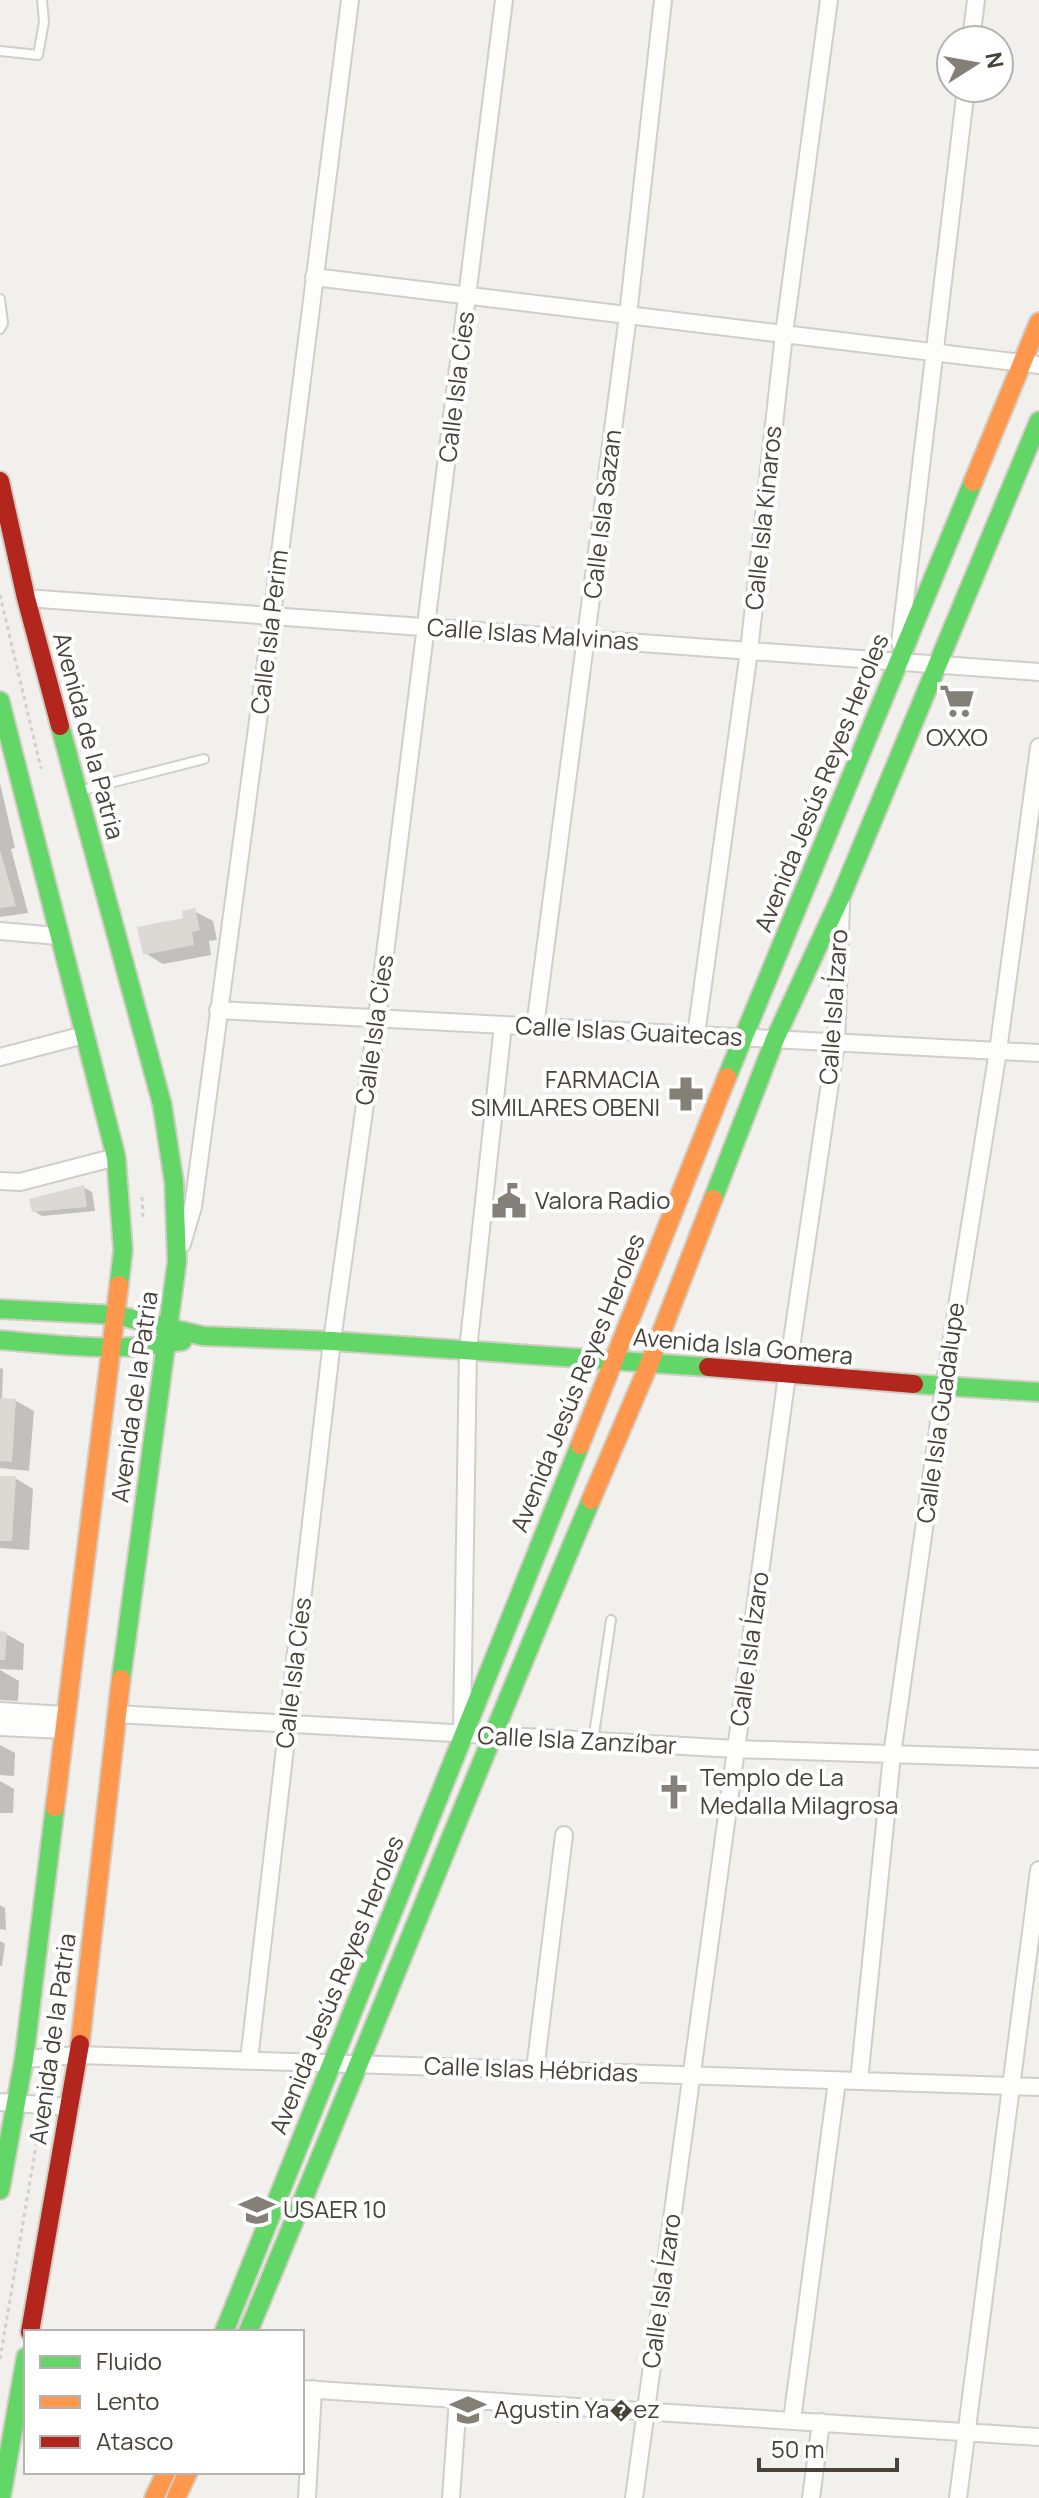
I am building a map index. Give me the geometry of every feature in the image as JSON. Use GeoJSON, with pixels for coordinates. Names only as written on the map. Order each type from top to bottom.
{"type":"FeatureCollection","features":[{"type":"Feature","properties":{"kind":"street","name":"Calle Isla Perim"},"geometry":{"type":"LineString","coordinates":[[177,1261],[193,1207],[350,0]]}},
{"type":"Feature","properties":{"kind":"street","name":"Calle Isla Cíes"},"geometry":{"type":"LineString","coordinates":[[249,2060],[332,1341],[377,1018],[504,0]]}},
{"type":"Feature","properties":{"kind":"street","name":"Calle Isla Sazan"},"geometry":{"type":"LineString","coordinates":[[535,1027],[628,315],[663,0]]}},
{"type":"Feature","properties":{"kind":"street","name":"Calle Isla Kinaros"},"geometry":{"type":"LineString","coordinates":[[696,1035],[749,651],[784,334],[829,0]]}},
{"type":"Feature","properties":{"kind":"street"},"geometry":{"type":"LineString","coordinates":[[973,24],[976,0]]}},
{"type":"Feature","properties":{"kind":"street"},"geometry":{"type":"LineString","coordinates":[[898,662],[964,104]]}},
{"type":"Feature","properties":{"kind":"street"},"geometry":{"type":"LineString","coordinates":[[314,277],[1031,364]]}},
{"type":"Feature","properties":{"kind":"street","name":"Avenida Jesús Reyes Heroles"},"geometry":{"type":"LineString","coordinates":[[225,2330],[743,1038],[898,662],[1031,364],[1039,322]]}},
{"type":"Feature","properties":{"kind":"street","name":"Avenida Jesús Reyes Heroles"},"geometry":{"type":"LineString","coordinates":[[249,2330],[360,2064],[491,1736],[650,1362],[775,1039],[842,894],[1039,421]]}},
{"type":"Feature","properties":{"kind":"street","name":"Avenida de la Patria"},"geometry":{"type":"LineString","coordinates":[[0,481],[26,598],[162,1104],[174,1182],[177,1261],[116,1714],[79,2055],[30,2330]]}},
{"type":"Feature","properties":{"kind":"street","name":"Calle Islas Malvinas"},"geometry":{"type":"LineString","coordinates":[[26,598],[1039,672]]}},
{"type":"Feature","properties":{"kind":"street","name":"Avenida de la Patria"},"geometry":{"type":"LineString","coordinates":[[0,701],[116,1157],[123,1250],[24,2059],[8,2103],[0,2190]]}},
{"type":"Feature","properties":{"kind":"street","name":"Calle Isla Guadalupe"},"geometry":{"type":"LineString","coordinates":[[859,2081],[892,1755],[944,1387],[998,1051],[1039,747]]}},
{"type":"Feature","properties":{"kind":"street","name":"Calle Isla Ízaro"},"geometry":{"type":"LineString","coordinates":[[634,2498],[787,1375],[836,1042],[842,894]]}},
{"type":"Feature","properties":{"kind":"street"},"geometry":{"type":"LineString","coordinates":[[0,931],[58,936]]}},
{"type":"Feature","properties":{"kind":"street","name":"Calle Islas Guaitecas"},"geometry":{"type":"LineString","coordinates":[[218,1010],[1039,1053]]}},
{"type":"Feature","properties":{"kind":"street"},"geometry":{"type":"LineString","coordinates":[[462,1735],[468,1350],[503,1025]]}},
{"type":"Feature","properties":{"kind":"street"},"geometry":{"type":"LineString","coordinates":[[0,1057],[84,1035]]}},
{"type":"Feature","properties":{"kind":"street"},"geometry":{"type":"LineString","coordinates":[[0,1181],[20,1182],[116,1157]]}},
{"type":"Feature","properties":{"kind":"street","name":"Avenida Isla Gomera"},"geometry":{"type":"LineString","coordinates":[[0,1309],[116,1315],[203,1336],[332,1341],[650,1362],[787,1375],[1039,1392]]}},
{"type":"Feature","properties":{"kind":"street","name":"Avenida Isla Gomera"},"geometry":{"type":"LineString","coordinates":[[0,1340],[111,1347],[166,1345],[203,1336]]}},
{"type":"Feature","properties":{"kind":"street"},"geometry":{"type":"LineString","coordinates":[[0,1711],[64,1723]]}},
{"type":"Feature","properties":{"kind":"street","name":"Calle Isla Zanzíbar"},"geometry":{"type":"LineString","coordinates":[[116,1714],[736,1749],[1039,1759]]}},
{"type":"Feature","properties":{"kind":"street"},"geometry":{"type":"LineString","coordinates":[[0,1727],[64,1723]]}},
{"type":"Feature","properties":{"kind":"street"},"geometry":{"type":"LineString","coordinates":[[535,2070],[564,1835]]}},
{"type":"Feature","properties":{"kind":"street"},"geometry":{"type":"LineString","coordinates":[[958,2498],[1039,1870]]}},
{"type":"Feature","properties":{"kind":"street","name":"Calle Islas Hébridas"},"geometry":{"type":"LineString","coordinates":[[24,2059],[79,2055],[1039,2087]]}},
{"type":"Feature","properties":{"kind":"street"},"geometry":{"type":"LineString","coordinates":[[792,2420],[837,2081]]}},
{"type":"Feature","properties":{"kind":"street"},"geometry":{"type":"LineString","coordinates":[[8,2103],[70,2107]]}},
{"type":"Feature","properties":{"kind":"street"},"geometry":{"type":"LineString","coordinates":[[1,2498],[24,2368]]}},
{"type":"Feature","properties":{"kind":"street"},"geometry":{"type":"LineString","coordinates":[[307,2498],[308,2389],[1039,2437]]}},
{"type":"Feature","properties":{"kind":"street"},"geometry":{"type":"LineString","coordinates":[[451,2498],[458,2399]]}},
{"type":"Feature","properties":{"kind":"street"},"geometry":{"type":"LineString","coordinates":[[811,2498],[821,2422]]}},
{"type":"Feature","properties":{"kind":"street"},"geometry":{"type":"LineString","coordinates":[[154,2498],[165,2474]]}},
{"type":"Feature","properties":{"kind":"street"},"geometry":{"type":"LineString","coordinates":[[176,2498],[187,2474]]}},
{"type":"Feature","properties":{"kind":"lane"},"geometry":{"type":"LineString","coordinates":[[0,51],[38,55],[44,22],[42,0]]}},
{"type":"Feature","properties":{"kind":"lane"},"geometry":{"type":"LineString","coordinates":[[0,299],[3,323],[0,329]]}},
{"type":"Feature","properties":{"kind":"lane"},"geometry":{"type":"LineString","coordinates":[[78,791],[204,759]]}},
{"type":"Feature","properties":{"kind":"lane"},"geometry":{"type":"LineString","coordinates":[[593,1741],[611,1620]]}},
{"type":"Feature","properties":{"kind":"building"},"geometry":{"type":"Polygon","coordinates":[[[0,850],[16,906],[0,908],[0,850]]]}},
{"type":"Feature","properties":{"kind":"building"},"geometry":{"type":"Polygon","coordinates":[[[195,908],[200,930],[192,932],[194,945],[143,955],[137,927],[183,918],[182,911],[195,908]]]}},
{"type":"Feature","properties":{"kind":"building"},"geometry":{"type":"Polygon","coordinates":[[[84,1185],[87,1207],[32,1212],[29,1199],[84,1185]]]}},
{"type":"Feature","properties":{"kind":"building"},"geometry":{"type":"Polygon","coordinates":[[[0,1398],[16,1399],[12,1462],[0,1461],[0,1398]]]}},
{"type":"Feature","properties":{"kind":"building"},"geometry":{"type":"Polygon","coordinates":[[[0,1476],[16,1476],[12,1541],[0,1541],[0,1476]]]}},
{"type":"Feature","properties":{"kind":"building"},"geometry":{"type":"Polygon","coordinates":[[[0,1631],[7,1632],[5,1660],[0,1660],[0,1631]]]}},
{"type":"Feature","properties":{"kind":"traffic: fast"},"geometry":{"type":"LineString","coordinates":[[713,1199],[775,1039],[842,894],[1039,421]]}},
{"type":"Feature","properties":{"kind":"traffic: fast"},"geometry":{"type":"LineString","coordinates":[[727,1077],[973,482]]}},
{"type":"Feature","properties":{"kind":"traffic: fast"},"geometry":{"type":"LineString","coordinates":[[0,701],[116,1157],[123,1250],[119,1285]]}},
{"type":"Feature","properties":{"kind":"traffic: fast"},"geometry":{"type":"LineString","coordinates":[[60,726],[162,1104],[174,1182],[177,1261],[121,1679]]}},
{"type":"Feature","properties":{"kind":"traffic: fast"},"geometry":{"type":"LineString","coordinates":[[0,1309],[116,1315],[203,1336],[332,1341],[708,1367]]}},
{"type":"Feature","properties":{"kind":"traffic: fast"},"geometry":{"type":"LineString","coordinates":[[0,1340],[114,1347],[182,1341]]}},
{"type":"Feature","properties":{"kind":"traffic: fast"},"geometry":{"type":"LineString","coordinates":[[914,1384],[1039,1392]]}},
{"type":"Feature","properties":{"kind":"traffic: fast"},"geometry":{"type":"LineString","coordinates":[[225,2330],[580,1445]]}},
{"type":"Feature","properties":{"kind":"traffic: fast"},"geometry":{"type":"LineString","coordinates":[[249,2330],[591,1500]]}},
{"type":"Feature","properties":{"kind":"traffic: fast"},"geometry":{"type":"LineString","coordinates":[[0,2190],[24,2059],[55,1807]]}},
{"type":"Feature","properties":{"kind":"traffic: fast"},"geometry":{"type":"LineString","coordinates":[[1,2498],[24,2368]]}},
{"type":"Feature","properties":{"kind":"traffic: slow"},"geometry":{"type":"LineString","coordinates":[[973,482],[1039,322]]}},
{"type":"Feature","properties":{"kind":"traffic: slow"},"geometry":{"type":"LineString","coordinates":[[580,1445],[727,1077]]}},
{"type":"Feature","properties":{"kind":"traffic: slow"},"geometry":{"type":"LineString","coordinates":[[591,1500],[650,1362],[713,1199]]}},
{"type":"Feature","properties":{"kind":"traffic: slow"},"geometry":{"type":"LineString","coordinates":[[55,1807],[119,1285]]}},
{"type":"Feature","properties":{"kind":"traffic: slow"},"geometry":{"type":"LineString","coordinates":[[80,2044],[121,1679]]}},
{"type":"Feature","properties":{"kind":"traffic: slow"},"geometry":{"type":"LineString","coordinates":[[154,2498],[165,2474]]}},
{"type":"Feature","properties":{"kind":"traffic: slow"},"geometry":{"type":"LineString","coordinates":[[176,2498],[187,2474]]}},
{"type":"Feature","properties":{"kind":"traffic: jam"},"geometry":{"type":"LineString","coordinates":[[0,481],[26,598],[60,726]]}},
{"type":"Feature","properties":{"kind":"traffic: jam"},"geometry":{"type":"LineString","coordinates":[[708,1367],[914,1384]]}},
{"type":"Feature","properties":{"kind":"traffic: jam"},"geometry":{"type":"LineString","coordinates":[[30,2330],[80,2044]]}},
{"type":"Feature","properties":{"kind":"place","name":"OXXO"},"geometry":{"type":"Point","coordinates":[957,701]}},
{"type":"Feature","properties":{"kind":"place","name":"FARMACIA SIMILARES OBENI"},"geometry":{"type":"Point","coordinates":[686,1094]}},
{"type":"Feature","properties":{"kind":"place","name":"Valora Radio"},"geometry":{"type":"Point","coordinates":[509,1201]}},
{"type":"Feature","properties":{"kind":"place","name":"Templo de La Medalla Milagrosa"},"geometry":{"type":"Point","coordinates":[674,1792]}},
{"type":"Feature","properties":{"kind":"place","name":"USAER 10"},"geometry":{"type":"Point","coordinates":[257,2210]}},
{"type":"Feature","properties":{"kind":"place","name":"Agustin Ya�ez"},"geometry":{"type":"Point","coordinates":[468,2410]}}]}
